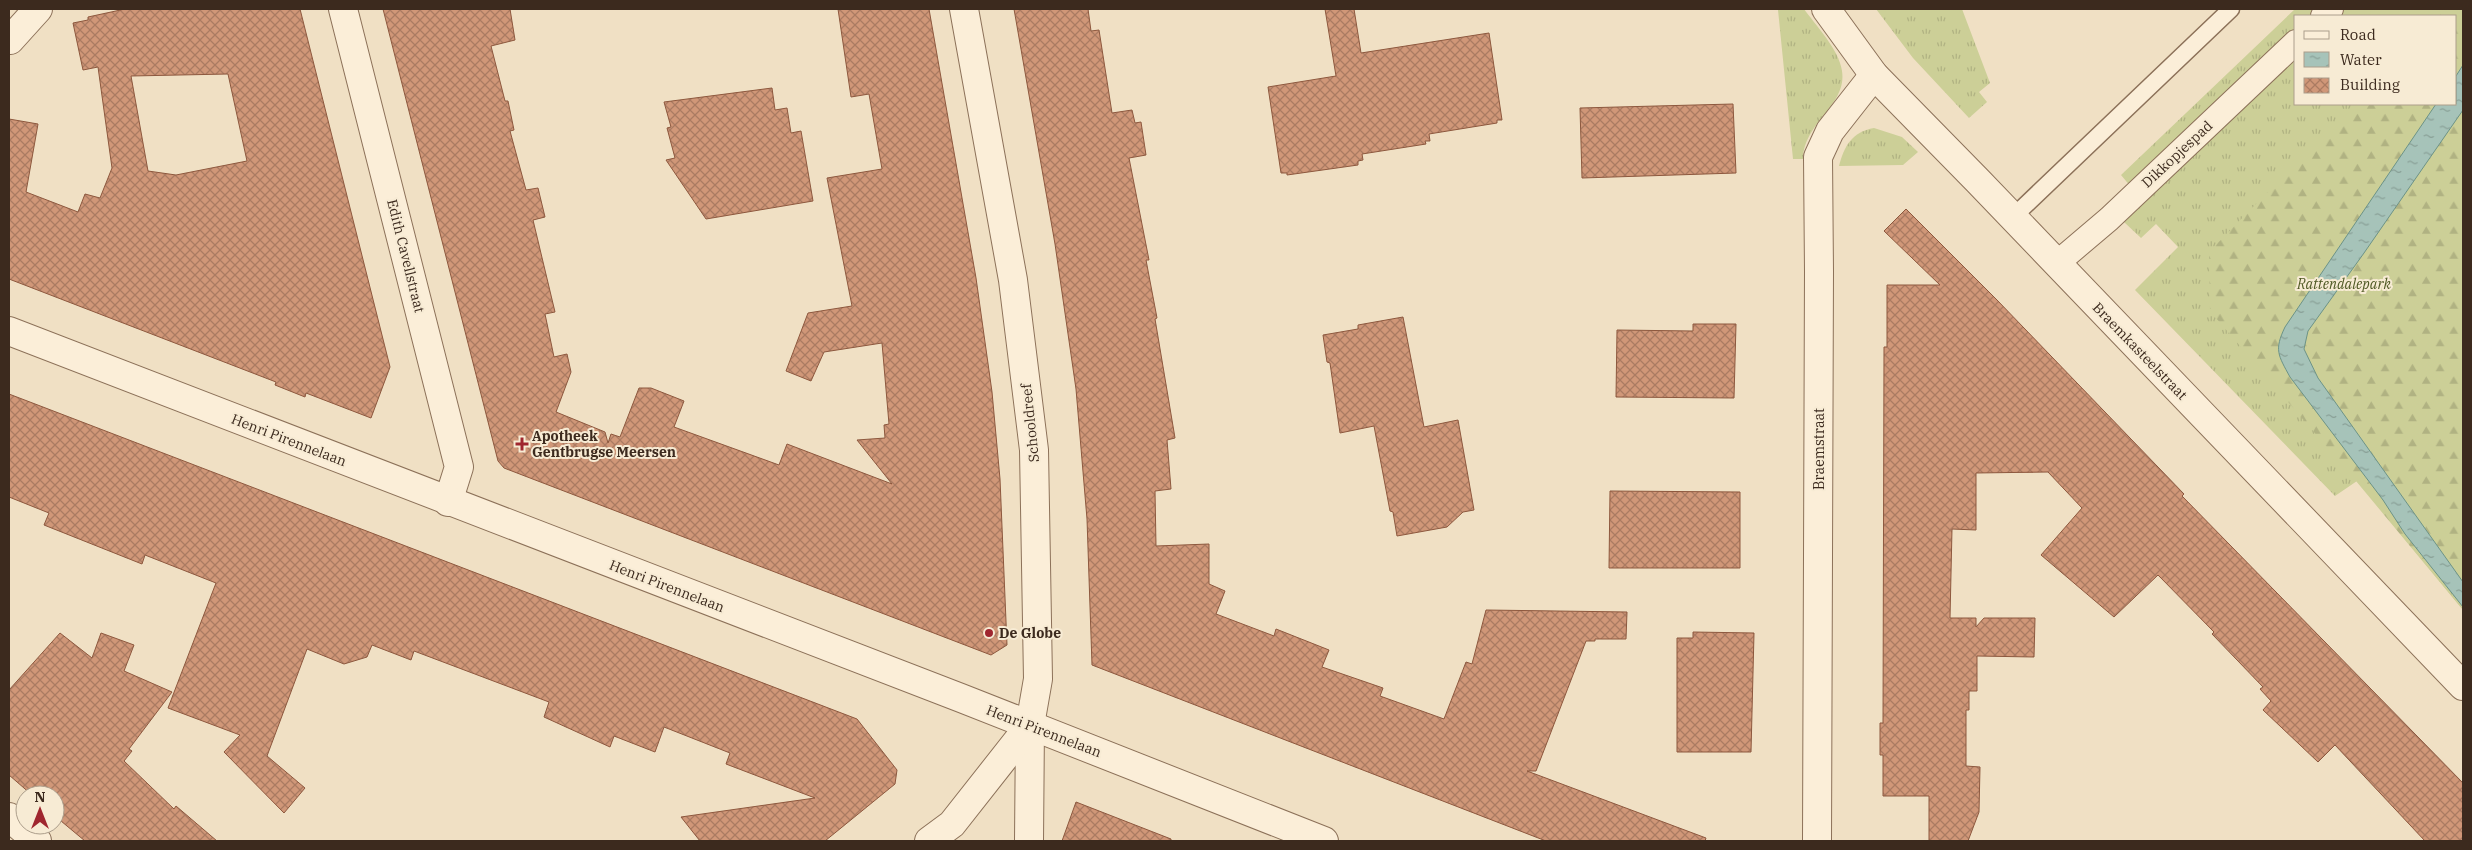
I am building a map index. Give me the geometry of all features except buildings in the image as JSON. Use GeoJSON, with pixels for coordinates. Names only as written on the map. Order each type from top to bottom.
{"type":"FeatureCollection","features":[{"type":"Feature","properties":{"kind":"street"},"geometry":{"type":"LineString","coordinates":[[10,40],[38,9]]}},
{"type":"Feature","properties":{"kind":"street","name":"Edith Cavellstraat"},"geometry":{"type":"LineString","coordinates":[[343,9],[459,467],[448,502]]}},
{"type":"Feature","properties":{"kind":"street","name":"Schooldreef"},"geometry":{"type":"LineString","coordinates":[[964,9],[1013,280],[1034,450],[1038,679],[1030,725],[1029,841]]}},
{"type":"Feature","properties":{"kind":"street","name":"Braemkasteelstraat"},"geometry":{"type":"LineString","coordinates":[[1826,9],[1874,75],[2013,217],[2056,264],[2463,686]]}},
{"type":"Feature","properties":{"kind":"street","name":"Dikkopjespad"},"geometry":{"type":"LineString","coordinates":[[2056,264],[2109,219],[2294,44]]}},
{"type":"Feature","properties":{"kind":"street","name":"Braemstraat"},"geometry":{"type":"LineString","coordinates":[[1817,841],[1818,157],[1830,131],[1874,75]]}},
{"type":"Feature","properties":{"kind":"street","name":"Henri Pirennelaan"},"geometry":{"type":"LineString","coordinates":[[9,330],[448,502],[1030,725],[1324,841]]}},
{"type":"Feature","properties":{"kind":"street"},"geometry":{"type":"LineString","coordinates":[[930,841],[952,824],[1030,725]]}},
{"type":"Feature","properties":{"kind":"street"},"geometry":{"type":"LineString","coordinates":[[9,817],[37,841]]}},
{"type":"Feature","properties":{"kind":"lane"},"geometry":{"type":"LineString","coordinates":[[2013,217],[2231,9]]}},
{"type":"Feature","properties":{"kind":"green space"},"geometry":{"type":"Polygon","coordinates":[[[1804,9],[1834,49],[1840,63],[1842,77],[1840,89],[1835,100],[1811,133],[1805,145],[1803,159],[1793,159],[1778,10],[1804,9]]]}},
{"type":"Feature","properties":{"kind":"green space"},"geometry":{"type":"Polygon","coordinates":[[[1876,9],[1962,9],[1990,83],[1979,92],[1987,102],[1969,118],[1913,58],[1876,9]]]}},
{"type":"Feature","properties":{"kind":"green space","name":"Rattendalepark"},"geometry":{"type":"Polygon","coordinates":[[[2295,9],[2463,9],[2463,610],[2357,481],[2335,496],[2135,290],[2178,247],[2156,224],[2141,238],[2124,222],[2140,207],[2141,199],[2121,175],[2295,9]]]}},
{"type":"Feature","properties":{"kind":"green space"},"geometry":{"type":"Polygon","coordinates":[[[2446,9],[2463,9],[2463,65],[2457,74],[2457,15],[2440,15],[2446,9]]]}},
{"type":"Feature","properties":{"kind":"green space"},"geometry":{"type":"Polygon","coordinates":[[[2353,105],[2435,105],[2285,327],[2323,420],[2463,610],[2356,481],[2210,311],[2209,252],[2353,105]]]}},
{"type":"Feature","properties":{"kind":"green space"},"geometry":{"type":"Polygon","coordinates":[[[2463,110],[2463,582],[2318,378],[2304,349],[2308,331],[2463,110]]]}},
{"type":"Feature","properties":{"kind":"green space"},"geometry":{"type":"Polygon","coordinates":[[[1874,128],[1902,137],[1918,152],[1903,165],[1839,166],[1843,152],[1850,141],[1860,133],[1874,128]]]}},
{"type":"Feature","properties":{"kind":"water"},"geometry":{"type":"Polygon","coordinates":[[[2463,65],[2463,110],[2308,331],[2304,349],[2318,378],[2463,582],[2463,607],[2405,534],[2383,500],[2290,377],[2280,358],[2279,352],[2279,341],[2285,327],[2435,105],[2457,105],[2457,74],[2463,65]]]}},
{"type":"Feature","properties":{"kind":"place","name":"Apotheek Gentbrugse Meersen"},"geometry":{"type":"Point","coordinates":[522,444]}},
{"type":"Feature","properties":{"kind":"place","name":"De Globe"},"geometry":{"type":"Point","coordinates":[989,633]}}]}
